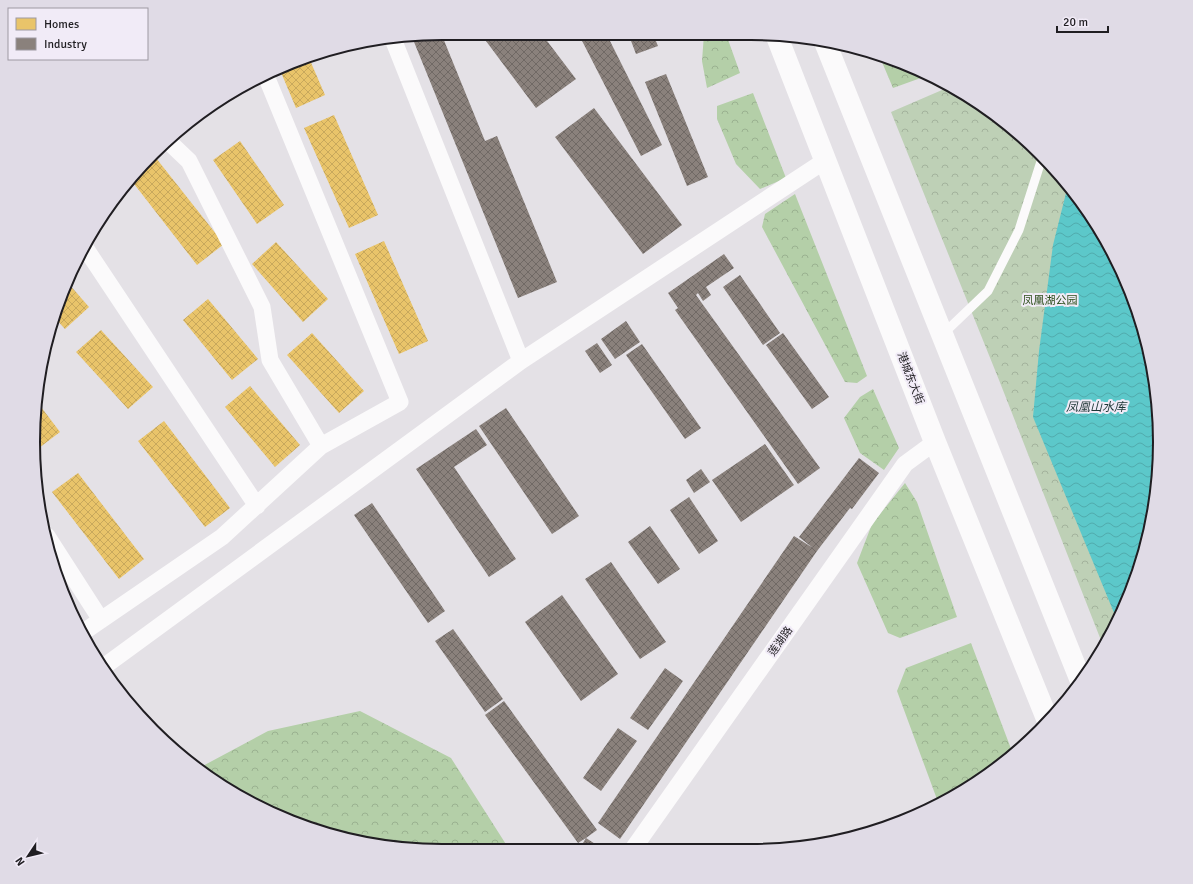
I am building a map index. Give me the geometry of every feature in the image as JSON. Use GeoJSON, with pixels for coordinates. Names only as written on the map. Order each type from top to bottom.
{"type":"FeatureCollection","features":[{"type":"Feature","properties":{"kind":"main road","name":"港城东大街"},"geometry":{"type":"LineString","coordinates":[[779,41],[936,442],[1046,715]]}},
{"type":"Feature","properties":{"kind":"main road"},"geometry":{"type":"LineString","coordinates":[[827,48],[1078,675]]}},
{"type":"Feature","properties":{"kind":"street"},"geometry":{"type":"LineString","coordinates":[[394,43],[521,361]]}},
{"type":"Feature","properties":{"kind":"street"},"geometry":{"type":"LineString","coordinates":[[87,630],[222,537],[321,446],[400,402],[267,80]]}},
{"type":"Feature","properties":{"kind":"street"},"geometry":{"type":"LineString","coordinates":[[172,145],[189,161],[262,307],[270,360],[321,446]]}},
{"type":"Feature","properties":{"kind":"street"},"geometry":{"type":"LineString","coordinates":[[107,664],[521,361],[826,160]]}},
{"type":"Feature","properties":{"kind":"street"},"geometry":{"type":"LineString","coordinates":[[88,252],[257,506]]}},
{"type":"Feature","properties":{"kind":"street","name":"莲湖路"},"geometry":{"type":"LineString","coordinates":[[637,844],[905,464],[936,442]]}},
{"type":"Feature","properties":{"kind":"street"},"geometry":{"type":"LineString","coordinates":[[54,548],[101,620]]}},
{"type":"Feature","properties":{"kind":"lane"},"geometry":{"type":"LineString","coordinates":[[942,336],[988,291],[1019,230],[1040,163]]}},
{"type":"Feature","properties":{"kind":"green space"},"geometry":{"type":"Polygon","coordinates":[[[704,40],[728,40],[740,73],[707,88],[702,61],[704,40]]]}},
{"type":"Feature","properties":{"kind":"green space"},"geometry":{"type":"Polygon","coordinates":[[[882,62],[921,78],[893,88],[882,62]]]}},
{"type":"Feature","properties":{"kind":"green space","name":"凤凰湖公园"},"geometry":{"type":"Polygon","coordinates":[[[944,89],[996,123],[1035,158],[1070,197],[1099,241],[1112,264],[1132,313],[1150,390],[1153,442],[1150,494],[1132,571],[1112,620],[1101,640],[999,380],[891,112],[944,89]]]}},
{"type":"Feature","properties":{"kind":"green space"},"geometry":{"type":"Polygon","coordinates":[[[753,93],[786,178],[760,189],[736,164],[717,119],[717,106],[753,93]]]}},
{"type":"Feature","properties":{"kind":"green space"},"geometry":{"type":"Polygon","coordinates":[[[795,194],[867,376],[857,383],[845,382],[762,227],[765,214],[795,194]]]}},
{"type":"Feature","properties":{"kind":"green space"},"geometry":{"type":"Polygon","coordinates":[[[873,389],[899,448],[884,470],[860,453],[844,418],[860,397],[873,389]]]}},
{"type":"Feature","properties":{"kind":"green space"},"geometry":{"type":"Polygon","coordinates":[[[905,483],[917,502],[957,617],[900,638],[888,633],[857,563],[872,524],[905,483]]]}},
{"type":"Feature","properties":{"kind":"green space"},"geometry":{"type":"Polygon","coordinates":[[[971,643],[1011,748],[974,776],[937,799],[897,691],[906,668],[971,643]]]}},
{"type":"Feature","properties":{"kind":"green space"},"geometry":{"type":"Polygon","coordinates":[[[360,711],[451,758],[506,844],[442,844],[390,841],[338,830],[313,823],[264,803],[204,766],[268,731],[360,711]]]}},
{"type":"Feature","properties":{"kind":"water","name":"凤凰山水库"},"geometry":{"type":"Polygon","coordinates":[[[1066,192],[1085,219],[1112,264],[1132,313],[1150,390],[1153,442],[1150,494],[1132,571],[1115,614],[1033,417],[1039,351],[1053,245],[1066,192]]]}},
{"type":"Feature","properties":{"kind":"building: Homes"},"geometry":{"type":"Polygon","coordinates":[[[311,62],[325,95],[296,108],[282,74],[311,62]]]}},
{"type":"Feature","properties":{"kind":"building: Homes"},"geometry":{"type":"Polygon","coordinates":[[[334,115],[378,215],[349,228],[304,128],[334,115]]]}},
{"type":"Feature","properties":{"kind":"building: Homes"},"geometry":{"type":"Polygon","coordinates":[[[240,141],[284,205],[257,224],[213,160],[240,141]]]}},
{"type":"Feature","properties":{"kind":"building: Homes"},"geometry":{"type":"Polygon","coordinates":[[[157,159],[224,244],[197,265],[134,184],[157,159]]]}},
{"type":"Feature","properties":{"kind":"building: Homes"},"geometry":{"type":"Polygon","coordinates":[[[384,241],[428,341],[399,354],[355,254],[384,241]]]}},
{"type":"Feature","properties":{"kind":"building: Homes"},"geometry":{"type":"Polygon","coordinates":[[[276,242],[328,299],[303,322],[252,264],[276,242]]]}},
{"type":"Feature","properties":{"kind":"building: Homes"},"geometry":{"type":"Polygon","coordinates":[[[71,287],[89,307],[65,329],[59,322],[71,287]]]}},
{"type":"Feature","properties":{"kind":"building: Homes"},"geometry":{"type":"Polygon","coordinates":[[[208,299],[258,359],[232,380],[183,320],[208,299]]]}},
{"type":"Feature","properties":{"kind":"building: Homes"},"geometry":{"type":"Polygon","coordinates":[[[101,330],[153,387],[128,409],[76,352],[101,330]]]}},
{"type":"Feature","properties":{"kind":"building: Homes"},"geometry":{"type":"Polygon","coordinates":[[[312,333],[364,391],[339,413],[287,355],[312,333]]]}},
{"type":"Feature","properties":{"kind":"building: Homes"},"geometry":{"type":"Polygon","coordinates":[[[250,386],[300,445],[275,467],[225,407],[250,386]]]}},
{"type":"Feature","properties":{"kind":"building: Homes"},"geometry":{"type":"Polygon","coordinates":[[[42,408],[60,432],[40,447],[42,408]]]}},
{"type":"Feature","properties":{"kind":"building: Homes"},"geometry":{"type":"Polygon","coordinates":[[[164,421],[230,508],[205,527],[138,441],[164,421]]]}},
{"type":"Feature","properties":{"kind":"building: Homes"},"geometry":{"type":"Polygon","coordinates":[[[78,473],[144,559],[119,579],[52,492],[78,473]]]}},
{"type":"Feature","properties":{"kind":"building: Industry"},"geometry":{"type":"Polygon","coordinates":[[[444,40],[485,141],[497,136],[557,282],[518,298],[414,41],[444,40]]]}},
{"type":"Feature","properties":{"kind":"building: Industry"},"geometry":{"type":"Polygon","coordinates":[[[485,40],[546,40],[576,79],[536,108],[485,40]]]}},
{"type":"Feature","properties":{"kind":"building: Industry"},"geometry":{"type":"Polygon","coordinates":[[[582,40],[610,40],[662,145],[641,156],[582,40]]]}},
{"type":"Feature","properties":{"kind":"building: Industry"},"geometry":{"type":"Polygon","coordinates":[[[631,40],[656,40],[658,46],[636,54],[631,40]]]}},
{"type":"Feature","properties":{"kind":"building: Industry"},"geometry":{"type":"Polygon","coordinates":[[[666,74],[708,177],[687,186],[645,82],[666,74]]]}},
{"type":"Feature","properties":{"kind":"building: Industry"},"geometry":{"type":"Polygon","coordinates":[[[594,108],[682,225],[643,254],[555,137],[594,108]]]}},
{"type":"Feature","properties":{"kind":"building: Industry"},"geometry":{"type":"Polygon","coordinates":[[[724,254],[734,268],[706,287],[711,295],[703,301],[698,293],[696,295],[820,468],[798,484],[675,310],[678,308],[668,293],[724,254]]]}},
{"type":"Feature","properties":{"kind":"building: Industry"},"geometry":{"type":"Polygon","coordinates":[[[740,275],[780,333],[763,345],[723,287],[740,275]]]}},
{"type":"Feature","properties":{"kind":"building: Industry"},"geometry":{"type":"Polygon","coordinates":[[[626,321],[640,342],[615,359],[601,339],[626,321]]]}},
{"type":"Feature","properties":{"kind":"building: Industry"},"geometry":{"type":"Polygon","coordinates":[[[783,333],[829,397],[812,409],[766,345],[783,333]]]}},
{"type":"Feature","properties":{"kind":"building: Industry"},"geometry":{"type":"Polygon","coordinates":[[[597,343],[612,365],[600,373],[585,351],[597,343]]]}},
{"type":"Feature","properties":{"kind":"building: Industry"},"geometry":{"type":"Polygon","coordinates":[[[642,344],[701,428],[685,439],[626,355],[642,344]]]}},
{"type":"Feature","properties":{"kind":"building: Industry"},"geometry":{"type":"Polygon","coordinates":[[[506,408],[579,516],[552,534],[479,426],[506,408]]]}},
{"type":"Feature","properties":{"kind":"building: Industry"},"geometry":{"type":"Polygon","coordinates":[[[476,429],[487,445],[454,467],[516,559],[489,577],[416,469],[476,429]]]}},
{"type":"Feature","properties":{"kind":"building: Industry"},"geometry":{"type":"Polygon","coordinates":[[[765,444],[794,485],[741,522],[712,480],[765,444]]]}},
{"type":"Feature","properties":{"kind":"building: Industry"},"geometry":{"type":"Polygon","coordinates":[[[859,458],[879,473],[852,509],[850,508],[817,551],[620,839],[598,823],[794,536],[813,548],[799,537],[859,458]]]}},
{"type":"Feature","properties":{"kind":"building: Industry"},"geometry":{"type":"Polygon","coordinates":[[[701,469],[710,482],[694,493],[686,480],[701,469]]]}},
{"type":"Feature","properties":{"kind":"building: Industry"},"geometry":{"type":"Polygon","coordinates":[[[689,497],[718,541],[699,554],[670,510],[689,497]]]}},
{"type":"Feature","properties":{"kind":"building: Industry"},"geometry":{"type":"Polygon","coordinates":[[[372,503],[445,611],[428,623],[354,515],[372,503]]]}},
{"type":"Feature","properties":{"kind":"building: Industry"},"geometry":{"type":"Polygon","coordinates":[[[650,526],[680,569],[658,584],[628,542],[650,526]]]}},
{"type":"Feature","properties":{"kind":"building: Industry"},"geometry":{"type":"Polygon","coordinates":[[[611,562],[666,642],[640,659],[585,579],[611,562]]]}},
{"type":"Feature","properties":{"kind":"building: Industry"},"geometry":{"type":"Polygon","coordinates":[[[562,595],[618,674],[581,701],[525,622],[562,595]]]}},
{"type":"Feature","properties":{"kind":"building: Industry"},"geometry":{"type":"Polygon","coordinates":[[[453,629],[503,699],[485,712],[435,641],[453,629]]]}},
{"type":"Feature","properties":{"kind":"building: Industry"},"geometry":{"type":"Polygon","coordinates":[[[665,668],[683,681],[648,730],[630,718],[665,668]]]}},
{"type":"Feature","properties":{"kind":"building: Industry"},"geometry":{"type":"Polygon","coordinates":[[[504,701],[597,830],[578,843],[485,715],[504,701]]]}},
{"type":"Feature","properties":{"kind":"building: Industry"},"geometry":{"type":"Polygon","coordinates":[[[618,728],[637,741],[601,791],[583,778],[618,728]]]}},
{"type":"Feature","properties":{"kind":"building: Industry"},"geometry":{"type":"Polygon","coordinates":[[[586,838],[595,844],[582,844],[586,838]]]}}]}
